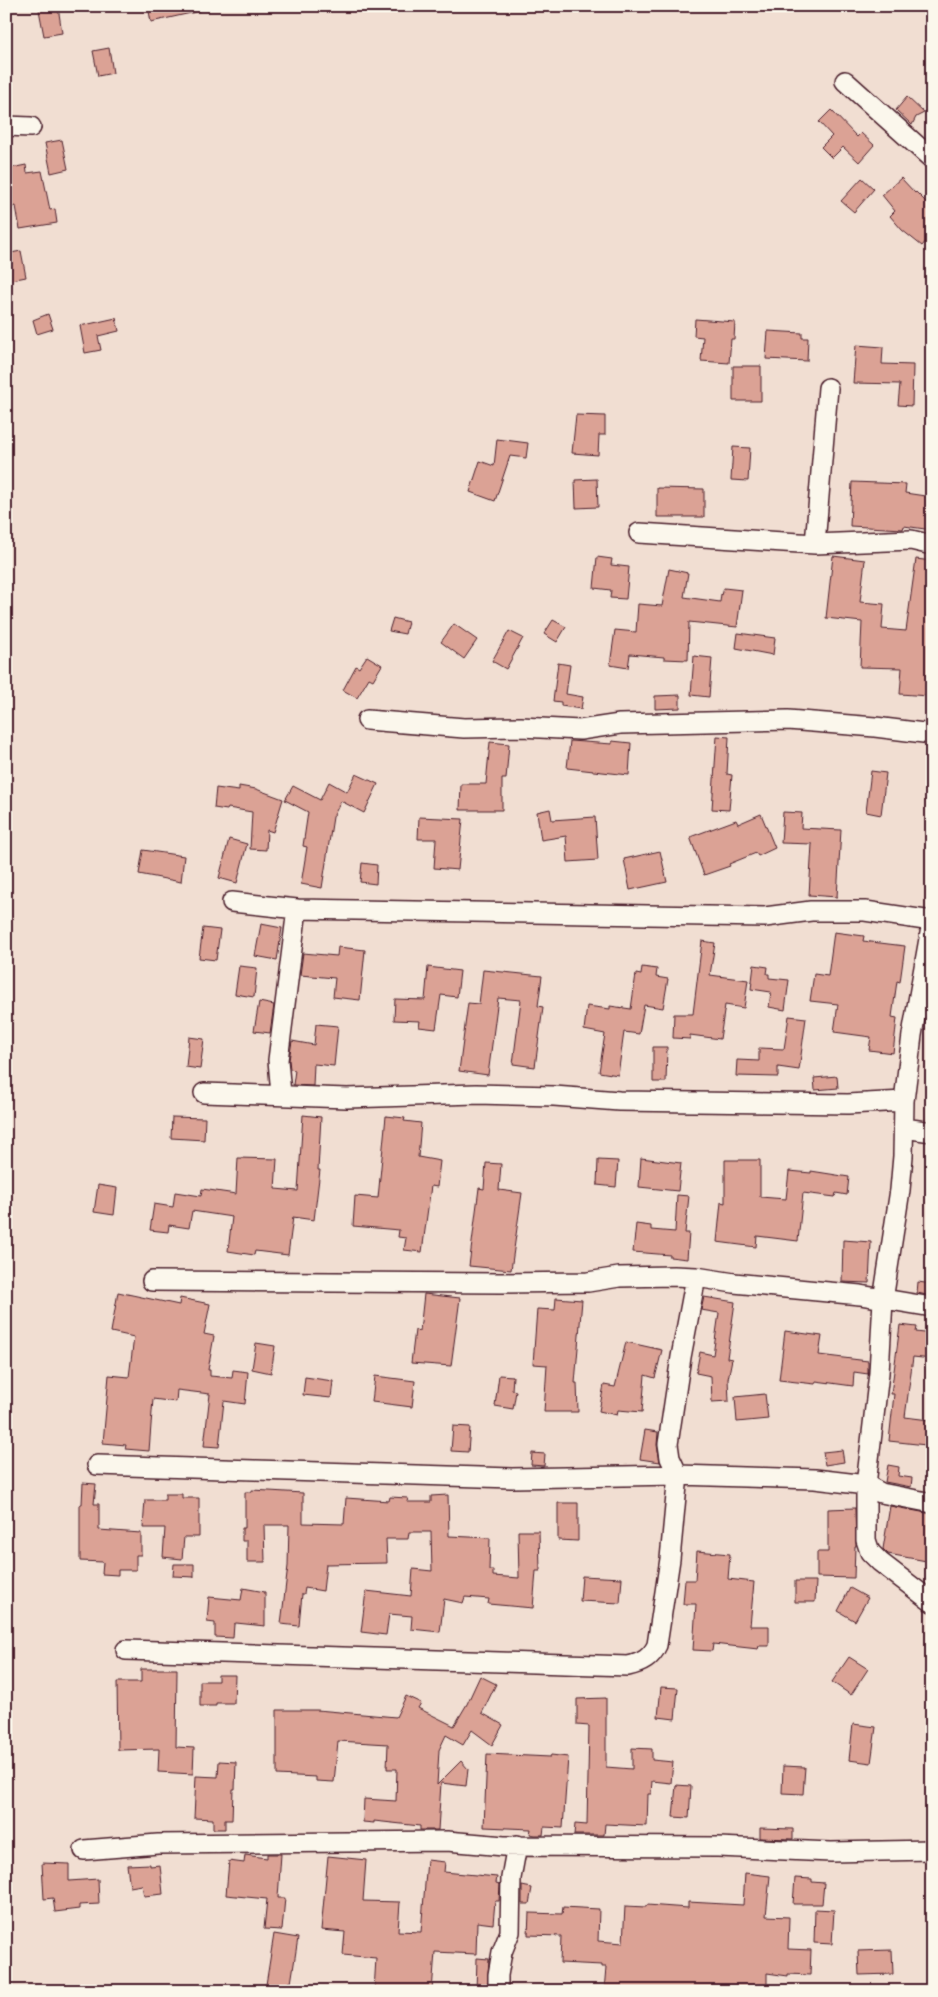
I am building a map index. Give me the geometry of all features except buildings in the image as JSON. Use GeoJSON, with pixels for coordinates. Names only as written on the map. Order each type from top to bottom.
{"type":"FeatureCollection","features":[{"type":"Feature","properties":{"kind":"street"},"geometry":{"type":"LineString","coordinates":[[845,81],[932,159]]}},
{"type":"Feature","properties":{"kind":"street"},"geometry":{"type":"LineString","coordinates":[[6,126],[31,127]]}},
{"type":"Feature","properties":{"kind":"street"},"geometry":{"type":"LineString","coordinates":[[815,544],[828,388]]}},
{"type":"Feature","properties":{"kind":"street"},"geometry":{"type":"LineString","coordinates":[[639,533],[815,544],[911,540],[932,545]]}},
{"type":"Feature","properties":{"kind":"street"},"geometry":{"type":"LineString","coordinates":[[367,720],[464,728],[521,727],[580,730],[620,724],[788,720],[932,734]]}},
{"type":"Feature","properties":{"kind":"street"},"geometry":{"type":"LineString","coordinates":[[232,902],[297,909],[765,917],[811,912],[864,911],[932,922],[912,1035],[904,1101],[900,1190],[883,1300],[879,1373],[866,1485],[866,1540],[870,1552],[880,1562],[932,1602]]}},
{"type":"Feature","properties":{"kind":"street"},"geometry":{"type":"LineString","coordinates":[[281,1094],[278,1060],[297,909]]}},
{"type":"Feature","properties":{"kind":"street"},"geometry":{"type":"LineString","coordinates":[[204,1092],[347,1098],[476,1094],[554,1096],[620,1101],[848,1104],[904,1101]]}},
{"type":"Feature","properties":{"kind":"street"},"geometry":{"type":"LineString","coordinates":[[904,1128],[932,1132]]}},
{"type":"Feature","properties":{"kind":"street"},"geometry":{"type":"LineString","coordinates":[[152,1281],[502,1283],[588,1282],[648,1276],[696,1277],[734,1283],[860,1295],[932,1308]]}},
{"type":"Feature","properties":{"kind":"street"},"geometry":{"type":"LineString","coordinates":[[126,1650],[628,1666],[646,1660],[653,1653],[657,1645],[670,1560],[678,1476],[670,1458],[668,1444],[681,1357],[696,1277]]}},
{"type":"Feature","properties":{"kind":"street"},"geometry":{"type":"LineString","coordinates":[[97,1465],[512,1478],[678,1476],[815,1479],[866,1485],[881,1493],[932,1502]]}},
{"type":"Feature","properties":{"kind":"street"},"geometry":{"type":"LineString","coordinates":[[84,1850],[178,1844],[447,1841],[504,1846],[718,1847],[831,1852],[932,1850]]}},
{"type":"Feature","properties":{"kind":"street"},"geometry":{"type":"LineString","coordinates":[[498,1991],[498,1975],[502,1952],[510,1932],[511,1878],[518,1845]]}}]}
